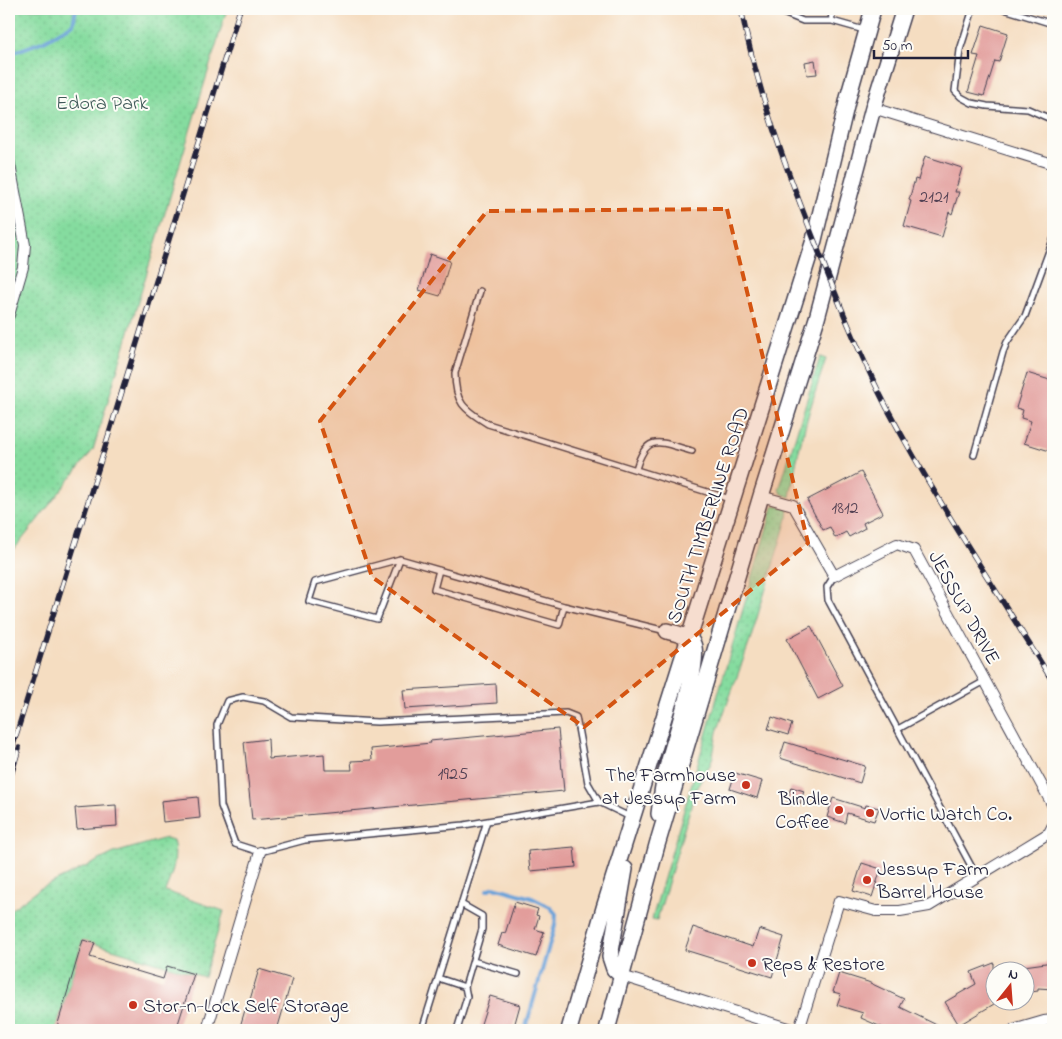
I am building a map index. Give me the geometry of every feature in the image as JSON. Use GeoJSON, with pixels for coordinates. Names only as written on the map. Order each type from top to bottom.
{"type":"FeatureCollection","features":[{"type":"Feature","properties":{"kind":"main road","name":"SOUTH TIMBERLINE ROAD"},"geometry":{"type":"LineString","coordinates":[[569,1030],[604,908],[814,240],[848,98],[873,9]]}},
{"type":"Feature","properties":{"kind":"main road"},"geometry":{"type":"LineString","coordinates":[[607,1030],[657,846],[761,496],[817,318],[873,108],[904,9]]}},
{"type":"Feature","properties":{"kind":"main road"},"geometry":{"type":"LineString","coordinates":[[657,846],[662,792],[695,657],[694,645],[688,638],[667,631]]}},
{"type":"Feature","properties":{"kind":"main road"},"geometry":{"type":"LineString","coordinates":[[622,976],[614,969],[610,958],[635,810]]}},
{"type":"Feature","properties":{"kind":"street"},"geometry":{"type":"LineString","coordinates":[[873,108],[1053,164]]}},
{"type":"Feature","properties":{"kind":"street"},"geometry":{"type":"LineString","coordinates":[[9,160],[25,245],[23,267],[9,315]]}},
{"type":"Feature","properties":{"kind":"street"},"geometry":{"type":"LineString","coordinates":[[761,496],[792,505],[834,576]]}},
{"type":"Feature","properties":{"kind":"street","name":"JESSUP DRIVE"},"geometry":{"type":"LineString","coordinates":[[834,576],[897,544],[914,550],[1053,806]]}},
{"type":"Feature","properties":{"kind":"street"},"geometry":{"type":"LineString","coordinates":[[799,1030],[838,901],[876,911],[910,910],[929,906],[1049,833],[1053,825]]}},
{"type":"Feature","properties":{"kind":"street"},"geometry":{"type":"LineString","coordinates":[[207,1030],[260,852]]}},
{"type":"Feature","properties":{"kind":"street"},"geometry":{"type":"LineString","coordinates":[[622,976],[794,1030]]}},
{"type":"Feature","properties":{"kind":"street"},"geometry":{"type":"LineString","coordinates":[[1013,1030],[1053,1020]]}},
{"type":"Feature","properties":{"kind":"lane"},"geometry":{"type":"LineString","coordinates":[[777,9],[803,21],[832,21],[867,31]]}},
{"type":"Feature","properties":{"kind":"lane"},"geometry":{"type":"LineString","coordinates":[[831,9],[832,21]]}},
{"type":"Feature","properties":{"kind":"lane"},"geometry":{"type":"LineString","coordinates":[[975,9],[972,12],[960,50],[955,91],[972,103],[987,106],[1028,108],[1053,120]]}},
{"type":"Feature","properties":{"kind":"lane"},"geometry":{"type":"LineString","coordinates":[[1004,9],[1053,24]]}},
{"type":"Feature","properties":{"kind":"lane"},"geometry":{"type":"LineString","coordinates":[[974,455],[1003,352],[1007,342],[1025,316],[1053,240]]}},
{"type":"Feature","properties":{"kind":"lane"},"geometry":{"type":"LineString","coordinates":[[480,291],[455,373],[455,388],[458,399],[466,409],[488,424],[733,500]]}},
{"type":"Feature","properties":{"kind":"lane"},"geometry":{"type":"LineString","coordinates":[[636,469],[640,454],[652,443],[659,442],[692,451]]}},
{"type":"Feature","properties":{"kind":"lane"},"geometry":{"type":"LineString","coordinates":[[400,559],[377,619],[309,601],[314,582],[400,559],[564,606],[667,631]]}},
{"type":"Feature","properties":{"kind":"lane"},"geometry":{"type":"LineString","coordinates":[[439,570],[434,589],[559,625],[564,606]]}},
{"type":"Feature","properties":{"kind":"lane"},"geometry":{"type":"LineString","coordinates":[[834,576],[827,587],[828,600],[977,877]]}},
{"type":"Feature","properties":{"kind":"lane"},"geometry":{"type":"LineString","coordinates":[[898,729],[985,681]]}},
{"type":"Feature","properties":{"kind":"lane"},"geometry":{"type":"LineString","coordinates":[[599,802],[588,783],[576,718],[566,713],[377,722],[291,717],[264,701],[243,697],[226,702],[217,725],[221,806],[235,844],[260,852],[305,840],[464,825],[599,802],[635,810]]}},
{"type":"Feature","properties":{"kind":"lane"},"geometry":{"type":"LineString","coordinates":[[422,1030],[487,821]]}},
{"type":"Feature","properties":{"kind":"lane"},"geometry":{"type":"LineString","coordinates":[[457,1030],[467,997],[465,987],[482,929],[482,916],[461,904]]}},
{"type":"Feature","properties":{"kind":"lane"},"geometry":{"type":"LineString","coordinates":[[473,961],[518,974]]}},
{"type":"Feature","properties":{"kind":"lane"},"geometry":{"type":"LineString","coordinates":[[438,978],[465,987]]}},
{"type":"Feature","properties":{"kind":"highlighted area"},"geometry":{"type":"Polygon","coordinates":[[[727,209],[808,543],[584,727],[372,577],[320,421],[487,211],[727,209]]]}},
{"type":"Feature","properties":{"kind":"green space","name":"Edora Park"},"geometry":{"type":"Polygon","coordinates":[[[9,9],[227,9],[93,450],[9,556],[9,9]]]}},
{"type":"Feature","properties":{"kind":"green space"},"geometry":{"type":"Polygon","coordinates":[[[820,357],[826,359],[805,427],[790,497],[782,494],[779,490],[820,357]]]}},
{"type":"Feature","properties":{"kind":"green space"},"geometry":{"type":"Polygon","coordinates":[[[773,507],[788,508],[787,519],[750,641],[717,732],[710,765],[696,789],[657,920],[652,919],[773,507]]]}},
{"type":"Feature","properties":{"kind":"green space"},"geometry":{"type":"Polygon","coordinates":[[[166,838],[173,840],[175,860],[165,891],[224,911],[204,977],[83,940],[56,1030],[9,1030],[9,911],[39,889],[114,853],[166,838]]]}},
{"type":"Feature","properties":{"kind":"building"},"geometry":{"type":"Polygon","coordinates":[[[983,25],[1008,33],[999,62],[995,61],[984,96],[968,92],[979,56],[973,55],[983,25]]]}},
{"type":"Feature","properties":{"kind":"building"},"geometry":{"type":"Polygon","coordinates":[[[815,60],[817,74],[807,75],[805,62],[815,60]]]}},
{"type":"Feature","properties":{"kind":"building"},"geometry":{"type":"Polygon","coordinates":[[[925,156],[962,168],[955,192],[959,192],[952,214],[949,212],[942,237],[904,226],[915,179],[918,180],[925,156]]]}},
{"type":"Feature","properties":{"kind":"building"},"geometry":{"type":"Polygon","coordinates":[[[430,254],[450,261],[440,296],[419,290],[430,254]]]}},
{"type":"Feature","properties":{"kind":"building"},"geometry":{"type":"Polygon","coordinates":[[[1027,373],[1053,381],[1053,452],[1024,443],[1031,421],[1021,418],[1023,410],[1016,408],[1027,373]]]}},
{"type":"Feature","properties":{"kind":"building"},"geometry":{"type":"Polygon","coordinates":[[[861,472],[883,513],[863,523],[865,528],[849,537],[846,532],[835,538],[830,527],[823,530],[807,500],[861,472]]]}},
{"type":"Feature","properties":{"kind":"building"},"geometry":{"type":"Polygon","coordinates":[[[811,626],[843,686],[818,699],[787,639],[811,626]]]}},
{"type":"Feature","properties":{"kind":"building"},"geometry":{"type":"Polygon","coordinates":[[[496,684],[497,703],[405,709],[403,690],[496,684]]]}},
{"type":"Feature","properties":{"kind":"building"},"geometry":{"type":"Polygon","coordinates":[[[772,717],[792,724],[788,735],[768,729],[772,717]]]}},
{"type":"Feature","properties":{"kind":"building"},"geometry":{"type":"Polygon","coordinates":[[[558,729],[564,791],[252,820],[244,742],[268,739],[269,759],[324,754],[325,770],[352,770],[351,761],[372,760],[371,749],[431,743],[430,741],[558,729]]]}},
{"type":"Feature","properties":{"kind":"building"},"geometry":{"type":"Polygon","coordinates":[[[785,742],[865,766],[860,783],[780,758],[785,742]]]}},
{"type":"Feature","properties":{"kind":"building","name":"The Farmhouse at Jessup Farm"},"geometry":{"type":"Polygon","coordinates":[[[735,773],[762,781],[757,798],[730,789],[735,773]]]}},
{"type":"Feature","properties":{"kind":"building"},"geometry":{"type":"Polygon","coordinates":[[[791,787],[804,791],[800,804],[787,800],[791,787]]]}},
{"type":"Feature","properties":{"kind":"building"},"geometry":{"type":"Polygon","coordinates":[[[198,797],[200,818],[163,822],[161,801],[198,797]]]}},
{"type":"Feature","properties":{"kind":"building"},"geometry":{"type":"Polygon","coordinates":[[[833,798],[865,808],[866,805],[879,808],[874,821],[847,813],[845,823],[827,817],[833,798]]]}},
{"type":"Feature","properties":{"kind":"building"},"geometry":{"type":"Polygon","coordinates":[[[116,805],[117,826],[77,829],[75,808],[116,805]]]}},
{"type":"Feature","properties":{"kind":"building"},"geometry":{"type":"Polygon","coordinates":[[[574,847],[576,867],[530,871],[528,851],[574,847]]]}},
{"type":"Feature","properties":{"kind":"building","name":"Jessup Farm Barrel House"},"geometry":{"type":"Polygon","coordinates":[[[862,863],[881,869],[872,897],[853,891],[862,863]]]}},
{"type":"Feature","properties":{"kind":"building"},"geometry":{"type":"Polygon","coordinates":[[[515,902],[538,909],[536,915],[539,916],[535,929],[544,932],[536,957],[498,945],[502,933],[505,934],[515,902]]]}},
{"type":"Feature","properties":{"kind":"building","name":"Reps & Restore"},"geometry":{"type":"Polygon","coordinates":[[[693,927],[753,947],[759,929],[784,937],[772,977],[685,950],[693,927]]]}},
{"type":"Feature","properties":{"kind":"building","name":"Stor-n-Lock Self Storage"},"geometry":{"type":"Polygon","coordinates":[[[83,940],[95,943],[90,957],[163,979],[167,966],[194,974],[176,1030],[56,1030],[83,940]]]}},
{"type":"Feature","properties":{"kind":"building"},"geometry":{"type":"Polygon","coordinates":[[[1053,962],[1053,989],[1038,988],[1038,991],[1034,992],[1034,965],[1053,962]]]}},
{"type":"Feature","properties":{"kind":"building"},"geometry":{"type":"Polygon","coordinates":[[[984,967],[984,1010],[959,1025],[945,1002],[976,984],[971,972],[984,967]]]}},
{"type":"Feature","properties":{"kind":"building"},"geometry":{"type":"Polygon","coordinates":[[[259,969],[292,979],[277,1030],[239,1030],[245,1010],[247,1010],[259,969]]]}},
{"type":"Feature","properties":{"kind":"building"},"geometry":{"type":"Polygon","coordinates":[[[839,973],[868,982],[904,999],[900,1007],[947,1030],[888,1030],[861,1018],[863,1013],[837,1005],[841,994],[833,992],[839,973]]]}},
{"type":"Feature","properties":{"kind":"building"},"geometry":{"type":"Polygon","coordinates":[[[490,996],[520,1005],[513,1030],[479,1030],[490,996]]]}},
{"type":"Feature","properties":{"kind":"waterway"},"geometry":{"type":"LineString","coordinates":[[9,54],[44,41],[73,24],[76,9]]}},
{"type":"Feature","properties":{"kind":"waterway"},"geometry":{"type":"LineString","coordinates":[[487,890],[494,887],[532,898],[550,907],[556,914],[555,925],[525,1030]]}},
{"type":"Feature","properties":{"kind":"railway"},"geometry":{"type":"LineString","coordinates":[[9,758],[240,9]]}},
{"type":"Feature","properties":{"kind":"railway"},"geometry":{"type":"LineString","coordinates":[[741,9],[755,68],[783,156],[832,284],[867,367],[887,408],[926,478],[1053,682]]}},
{"type":"Feature","properties":{"kind":"railway"},"geometry":{"type":"LineString","coordinates":[[9,782],[19,748]]}},
{"type":"Feature","properties":{"kind":"place","name":"The Farmhouse at Jessup Farm"},"geometry":{"type":"Point","coordinates":[746,785]}},
{"type":"Feature","properties":{"kind":"place","name":"Bindle Coffee"},"geometry":{"type":"Point","coordinates":[839,810]}},
{"type":"Feature","properties":{"kind":"place","name":"Vortic Watch Co."},"geometry":{"type":"Point","coordinates":[870,813]}},
{"type":"Feature","properties":{"kind":"place","name":"Jessup Farm Barrel House"},"geometry":{"type":"Point","coordinates":[867,880]}},
{"type":"Feature","properties":{"kind":"place","name":"Reps & Restore"},"geometry":{"type":"Point","coordinates":[752,963]}},
{"type":"Feature","properties":{"kind":"place","name":"Stor-n-Lock Self Storage"},"geometry":{"type":"Point","coordinates":[133,1005]}}]}
